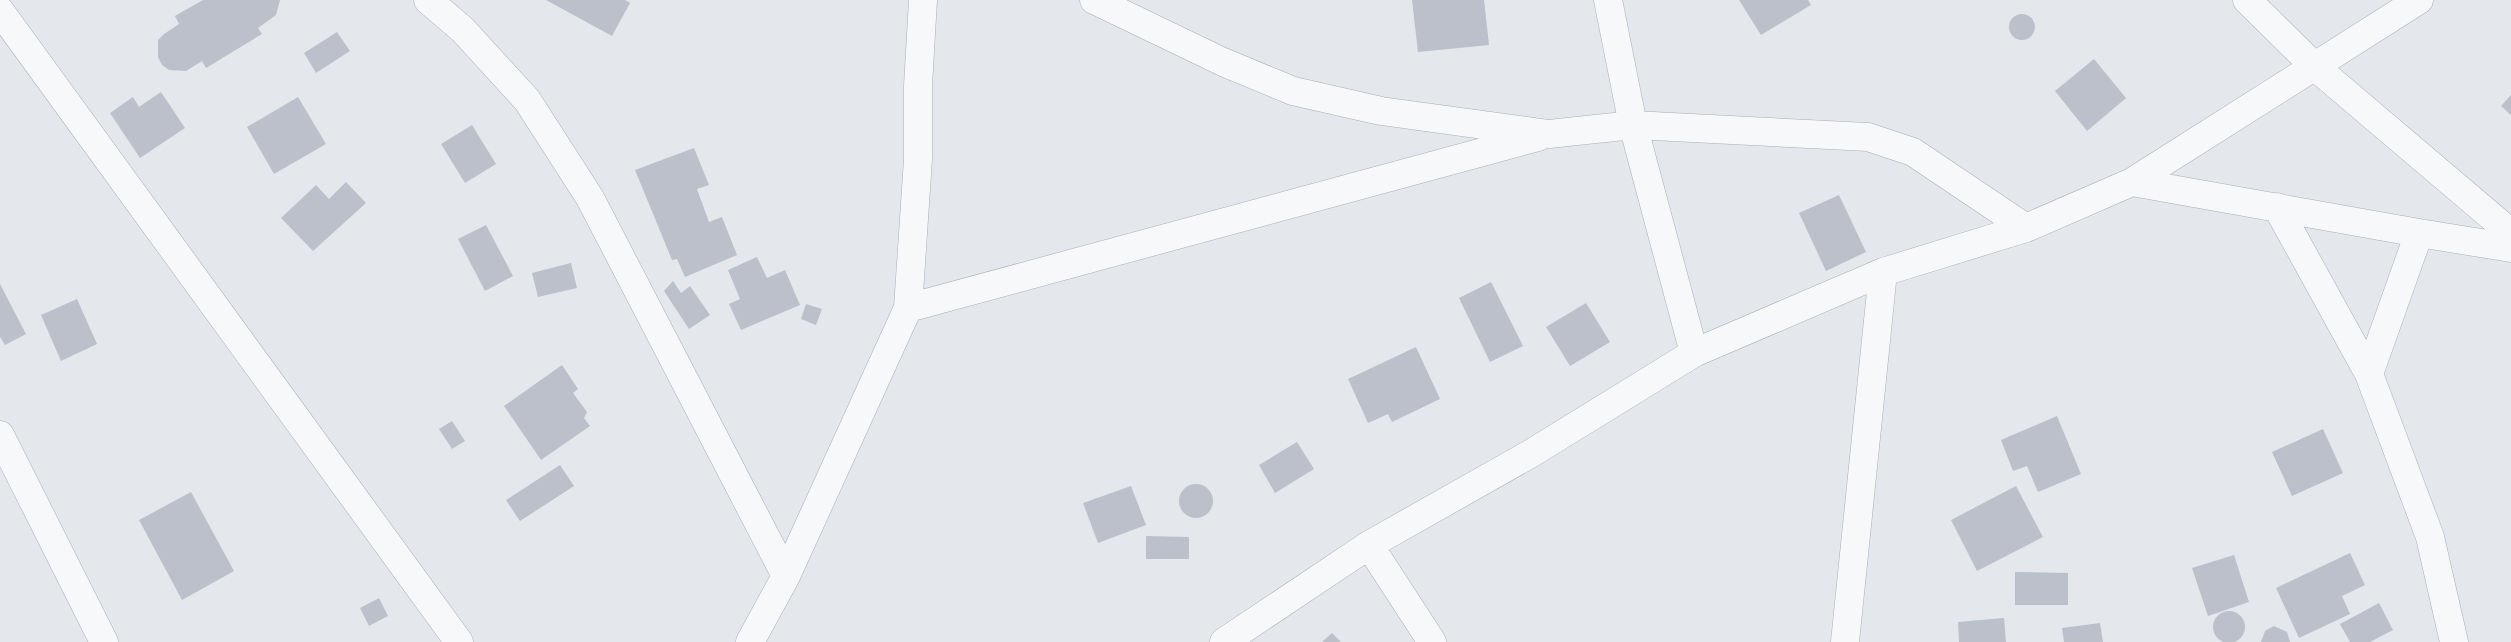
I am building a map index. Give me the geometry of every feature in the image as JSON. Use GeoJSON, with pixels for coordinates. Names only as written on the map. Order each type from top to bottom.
{"type":"FeatureCollection","features":[{"type":"Feature","properties":{"kind":"street"},"geometry":{"type":"LineString","coordinates":[[12,0],[0,11],[460,642]]}},
{"type":"Feature","properties":{"kind":"street"},"geometry":{"type":"LineString","coordinates":[[428,0],[463,30],[527,100],[590,198],[786,576]]}},
{"type":"Feature","properties":{"kind":"street"},"geometry":{"type":"LineString","coordinates":[[750,642],[786,576],[908,308],[918,159],[918,86],[923,0]]}},
{"type":"Feature","properties":{"kind":"street"},"geometry":{"type":"LineString","coordinates":[[1094,0],[1223,62],[1293,91],[1381,111],[1549,134]]}},
{"type":"Feature","properties":{"kind":"street"},"geometry":{"type":"LineString","coordinates":[[1608,0],[1633,125],[1694,353]]}},
{"type":"Feature","properties":{"kind":"street"},"geometry":{"type":"LineString","coordinates":[[2247,0],[2313,65],[2511,233]]}},
{"type":"Feature","properties":{"kind":"street"},"geometry":{"type":"LineString","coordinates":[[1224,642],[1369,545],[1530,454],[1694,353],[1883,272],[2026,228],[2132,182],[2313,65],[2419,0]]}},
{"type":"Feature","properties":{"kind":"street"},"geometry":{"type":"LineString","coordinates":[[908,308],[1549,134],[1633,125],[1868,137],[1913,152],[2026,228]]}},
{"type":"Feature","properties":{"kind":"street"},"geometry":{"type":"LineString","coordinates":[[2132,182],[2511,248]]}},
{"type":"Feature","properties":{"kind":"street"},"geometry":{"type":"LineString","coordinates":[[2277,207],[2369,374],[2430,537],[2454,642]]}},
{"type":"Feature","properties":{"kind":"street"},"geometry":{"type":"LineString","coordinates":[[2369,374],[2419,233]]}},
{"type":"Feature","properties":{"kind":"street"},"geometry":{"type":"LineString","coordinates":[[1845,642],[1883,272]]}},
{"type":"Feature","properties":{"kind":"street"},"geometry":{"type":"LineString","coordinates":[[0,435],[104,642]]}},
{"type":"Feature","properties":{"kind":"street"},"geometry":{"type":"LineString","coordinates":[[1369,545],[1432,642]]}},
{"type":"Feature","properties":{"kind":"building"},"geometry":{"type":"Polygon","coordinates":[[[203,0],[280,0],[276,15],[258,28],[262,34],[206,68],[202,61],[186,71],[169,70],[162,65],[158,57],[158,40],[179,24],[175,16],[203,0]]]}},
{"type":"Feature","properties":{"kind":"building"},"geometry":{"type":"Polygon","coordinates":[[[546,0],[625,0],[630,3],[612,36],[546,0]]]}},
{"type":"Feature","properties":{"kind":"building"},"geometry":{"type":"Polygon","coordinates":[[[1412,0],[1484,0],[1489,45],[1418,52],[1412,0]]]}},
{"type":"Feature","properties":{"kind":"building"},"geometry":{"type":"Polygon","coordinates":[[[1739,0],[1808,0],[1811,5],[1761,35],[1739,0]]]}},
{"type":"Feature","properties":{"kind":"building"},"geometry":{"type":"Polygon","coordinates":[[[2022,14],[2031,18],[2035,27],[2031,36],[2022,40],[2013,36],[2009,27],[2013,18],[2022,14]]]}},
{"type":"Feature","properties":{"kind":"building"},"geometry":{"type":"Polygon","coordinates":[[[337,32],[350,51],[316,73],[304,53],[337,32]]]}},
{"type":"Feature","properties":{"kind":"building"},"geometry":{"type":"Polygon","coordinates":[[[2094,59],[2126,98],[2087,131],[2055,91],[2094,59]]]}},
{"type":"Feature","properties":{"kind":"building"},"geometry":{"type":"Polygon","coordinates":[[[161,92],[185,128],[140,158],[110,113],[133,97],[139,107],[161,92]]]}},
{"type":"Feature","properties":{"kind":"building"},"geometry":{"type":"Polygon","coordinates":[[[2511,95],[2511,115],[2501,106],[2511,95]]]}},
{"type":"Feature","properties":{"kind":"building"},"geometry":{"type":"Polygon","coordinates":[[[298,97],[326,144],[274,174],[247,127],[298,97]]]}},
{"type":"Feature","properties":{"kind":"building"},"geometry":{"type":"Polygon","coordinates":[[[472,125],[496,164],[465,183],[441,144],[472,125]]]}},
{"type":"Feature","properties":{"kind":"building"},"geometry":{"type":"Polygon","coordinates":[[[694,148],[709,185],[697,189],[709,222],[722,217],[737,255],[685,277],[677,259],[672,260],[635,170],[694,148]]]}},
{"type":"Feature","properties":{"kind":"building"},"geometry":{"type":"Polygon","coordinates":[[[346,182],[366,203],[313,251],[281,218],[316,185],[329,199],[346,182]]]}},
{"type":"Feature","properties":{"kind":"building"},"geometry":{"type":"Polygon","coordinates":[[[1839,195],[1866,252],[1826,271],[1799,213],[1839,195]]]}},
{"type":"Feature","properties":{"kind":"building"},"geometry":{"type":"Polygon","coordinates":[[[486,225],[513,276],[485,291],[458,239],[486,225]]]}},
{"type":"Feature","properties":{"kind":"building"},"geometry":{"type":"Polygon","coordinates":[[[757,257],[767,278],[785,270],[800,305],[741,330],[729,304],[740,299],[728,270],[757,257]]]}},
{"type":"Feature","properties":{"kind":"building"},"geometry":{"type":"Polygon","coordinates":[[[571,263],[577,288],[538,297],[532,273],[571,263]]]}},
{"type":"Feature","properties":{"kind":"building"},"geometry":{"type":"Polygon","coordinates":[[[673,281],[681,293],[690,286],[710,315],[689,329],[664,291],[673,281]]]}},
{"type":"Feature","properties":{"kind":"building"},"geometry":{"type":"Polygon","coordinates":[[[1491,282],[1523,346],[1490,362],[1459,298],[1491,282]]]}},
{"type":"Feature","properties":{"kind":"building"},"geometry":{"type":"Polygon","coordinates":[[[0,284],[26,334],[5,345],[0,337],[0,284]]]}},
{"type":"Feature","properties":{"kind":"building"},"geometry":{"type":"Polygon","coordinates":[[[77,299],[97,344],[61,361],[41,315],[77,299]]]}},
{"type":"Feature","properties":{"kind":"building"},"geometry":{"type":"Polygon","coordinates":[[[1586,303],[1610,342],[1570,366],[1546,327],[1586,303]]]}},
{"type":"Feature","properties":{"kind":"building"},"geometry":{"type":"Polygon","coordinates":[[[806,304],[822,309],[816,325],[801,319],[806,304]]]}},
{"type":"Feature","properties":{"kind":"building"},"geometry":{"type":"Polygon","coordinates":[[[1416,347],[1440,399],[1392,422],[1388,414],[1368,423],[1348,379],[1416,347]]]}},
{"type":"Feature","properties":{"kind":"building"},"geometry":{"type":"Polygon","coordinates":[[[562,365],[578,389],[573,393],[587,412],[584,418],[590,426],[541,460],[504,406],[562,365]]]}},
{"type":"Feature","properties":{"kind":"building"},"geometry":{"type":"Polygon","coordinates":[[[2057,416],[2081,474],[2038,492],[2027,466],[2013,471],[2001,440],[2057,416]]]}},
{"type":"Feature","properties":{"kind":"building"},"geometry":{"type":"Polygon","coordinates":[[[452,421],[465,441],[452,449],[439,429],[452,421]]]}},
{"type":"Feature","properties":{"kind":"building"},"geometry":{"type":"Polygon","coordinates":[[[2323,429],[2343,473],[2292,496],[2272,452],[2323,429]]]}},
{"type":"Feature","properties":{"kind":"building"},"geometry":{"type":"Polygon","coordinates":[[[1297,442],[1314,469],[1275,493],[1259,465],[1297,442]]]}},
{"type":"Feature","properties":{"kind":"building"},"geometry":{"type":"Polygon","coordinates":[[[560,465],[574,486],[520,521],[506,500],[560,465]]]}},
{"type":"Feature","properties":{"kind":"building"},"geometry":{"type":"Polygon","coordinates":[[[1196,484],[1208,489],[1213,501],[1208,513],[1196,518],[1184,513],[1179,501],[1184,489],[1196,484]]]}},
{"type":"Feature","properties":{"kind":"building"},"geometry":{"type":"Polygon","coordinates":[[[1131,486],[1146,525],[1098,543],[1083,503],[1131,486]]]}},
{"type":"Feature","properties":{"kind":"building"},"geometry":{"type":"Polygon","coordinates":[[[2016,486],[2043,537],[1977,571],[1951,520],[2016,486]]]}},
{"type":"Feature","properties":{"kind":"building"},"geometry":{"type":"Polygon","coordinates":[[[191,492],[234,571],[182,600],[139,520],[191,492]]]}},
{"type":"Feature","properties":{"kind":"building"},"geometry":{"type":"Polygon","coordinates":[[[1146,536],[1189,537],[1189,559],[1146,559],[1146,536]]]}},
{"type":"Feature","properties":{"kind":"building"},"geometry":{"type":"Polygon","coordinates":[[[2350,553],[2365,585],[2342,596],[2350,614],[2299,638],[2276,588],[2350,553]]]}},
{"type":"Feature","properties":{"kind":"building"},"geometry":{"type":"Polygon","coordinates":[[[2234,555],[2249,602],[2208,616],[2192,568],[2234,555]]]}},
{"type":"Feature","properties":{"kind":"building"},"geometry":{"type":"Polygon","coordinates":[[[2015,572],[2068,573],[2068,605],[2015,605],[2015,572]]]}},
{"type":"Feature","properties":{"kind":"building"},"geometry":{"type":"Polygon","coordinates":[[[379,598],[388,616],[369,626],[360,608],[379,598]]]}},
{"type":"Feature","properties":{"kind":"building"},"geometry":{"type":"Polygon","coordinates":[[[2379,603],[2393,630],[2370,642],[2350,642],[2340,624],[2379,603]]]}},
{"type":"Feature","properties":{"kind":"building"},"geometry":{"type":"Polygon","coordinates":[[[2229,611],[2235,612],[2240,616],[2244,621],[2244,633],[2240,638],[2235,642],[2229,643],[2223,642],[2218,638],[2214,633],[2213,627],[2214,621],[2218,616],[2223,612],[2229,611]]]}},
{"type":"Feature","properties":{"kind":"building"},"geometry":{"type":"Polygon","coordinates":[[[2004,618],[2006,642],[1959,642],[1958,622],[2004,618]]]}},
{"type":"Feature","properties":{"kind":"building"},"geometry":{"type":"Polygon","coordinates":[[[2100,623],[2103,642],[2064,642],[2062,628],[2100,623]]]}},
{"type":"Feature","properties":{"kind":"building"},"geometry":{"type":"Polygon","coordinates":[[[2274,626],[2287,632],[2290,642],[2261,642],[2265,631],[2274,626]]]}},
{"type":"Feature","properties":{"kind":"building"},"geometry":{"type":"Polygon","coordinates":[[[1332,633],[1341,642],[1322,642],[1332,633]]]}}]}
